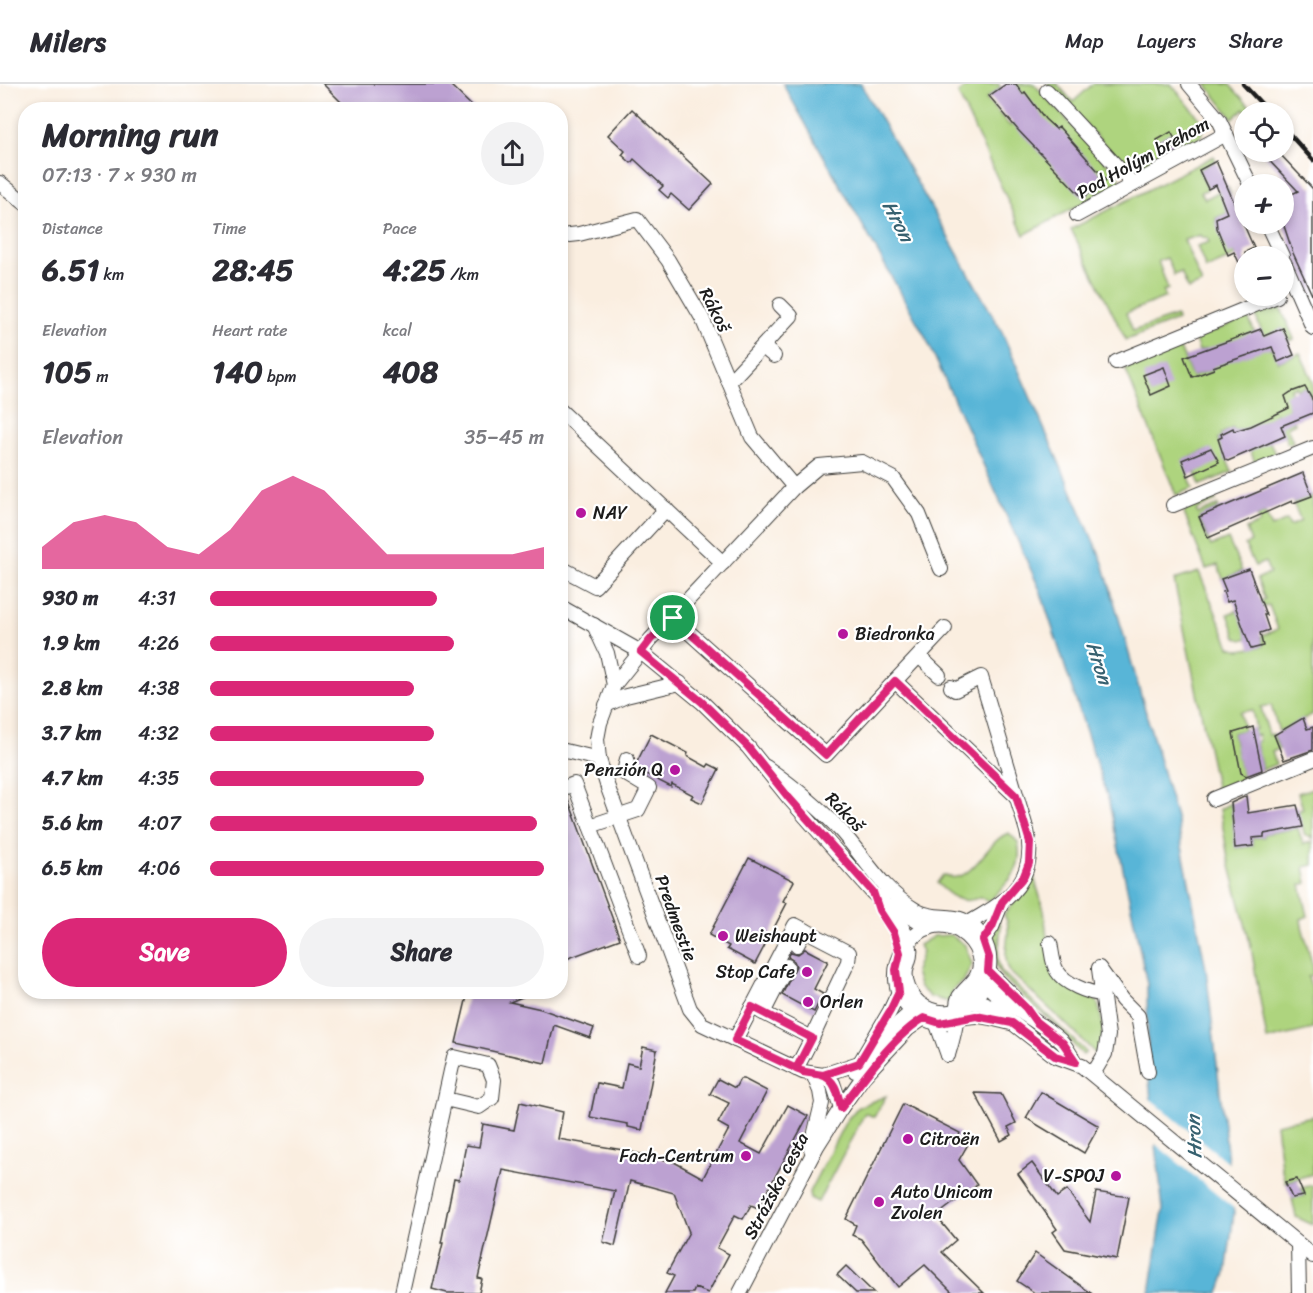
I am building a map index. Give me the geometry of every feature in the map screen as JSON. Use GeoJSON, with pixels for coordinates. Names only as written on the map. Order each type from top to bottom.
{"type":"FeatureCollection","features":[{"type":"Feature","properties":{"kind":"street"},"geometry":{"type":"LineString","coordinates":[[1189,84],[1208,106],[1226,134],[1245,174]]}},
{"type":"Feature","properties":{"kind":"street"},"geometry":{"type":"LineString","coordinates":[[1047,91],[1133,184]]}},
{"type":"Feature","properties":{"kind":"street","name":"Pod Holým brehom"},"geometry":{"type":"LineString","coordinates":[[1077,215],[1226,134]]}},
{"type":"Feature","properties":{"kind":"street"},"geometry":{"type":"LineString","coordinates":[[0,183],[18,198]]}},
{"type":"Feature","properties":{"kind":"street","name":"Rákoš"},"geometry":{"type":"LineString","coordinates":[[568,235],[637,219],[668,261],[702,318],[752,437],[794,487]]}},
{"type":"Feature","properties":{"kind":"street"},"geometry":{"type":"LineString","coordinates":[[1294,297],[1313,328]]}},
{"type":"Feature","properties":{"kind":"street"},"geometry":{"type":"LineString","coordinates":[[729,382],[791,316],[780,305]]}},
{"type":"Feature","properties":{"kind":"street"},"geometry":{"type":"LineString","coordinates":[[1116,362],[1253,306]]}},
{"type":"Feature","properties":{"kind":"street"},"geometry":{"type":"LineString","coordinates":[[763,347],[774,356]]}},
{"type":"Feature","properties":{"kind":"street"},"geometry":{"type":"LineString","coordinates":[[568,418],[723,563]]}},
{"type":"Feature","properties":{"kind":"street"},"geometry":{"type":"LineString","coordinates":[[1173,505],[1313,448]]}},
{"type":"Feature","properties":{"kind":"street"},"geometry":{"type":"LineString","coordinates":[[641,652],[794,487],[819,466],[862,462],[893,478],[919,514],[941,569]]}},
{"type":"Feature","properties":{"kind":"street"},"geometry":{"type":"LineString","coordinates":[[568,572],[595,586],[666,509]]}},
{"type":"Feature","properties":{"kind":"street","name":"Rákoš"},"geometry":{"type":"LineString","coordinates":[[568,611],[641,652],[720,719],[766,767],[789,798],[886,905],[900,925],[904,948]]}},
{"type":"Feature","properties":{"kind":"street"},"geometry":{"type":"LineString","coordinates":[[673,618],[826,755],[945,628]]}},
{"type":"Feature","properties":{"kind":"street"},"geometry":{"type":"LineString","coordinates":[[594,625],[607,653],[614,684]]}},
{"type":"Feature","properties":{"kind":"street","name":"Predmestie"},"geometry":{"type":"LineString","coordinates":[[641,652],[614,684],[597,739],[599,759],[690,1009],[702,1024],[796,1069],[818,1074]]}},
{"type":"Feature","properties":{"kind":"street"},"geometry":{"type":"LineString","coordinates":[[919,656],[939,675]]}},
{"type":"Feature","properties":{"kind":"street"},"geometry":{"type":"LineString","coordinates":[[951,687],[955,690],[981,676],[1027,831],[1030,852],[1024,876],[1002,902],[963,927]]}},
{"type":"Feature","properties":{"kind":"street"},"geometry":{"type":"LineString","coordinates":[[895,681],[1016,796]]}},
{"type":"Feature","properties":{"kind":"street"},"geometry":{"type":"LineString","coordinates":[[606,705],[626,696],[680,683]]}},
{"type":"Feature","properties":{"kind":"street"},"geometry":{"type":"LineString","coordinates":[[568,752],[599,759]]}},
{"type":"Feature","properties":{"kind":"street"},"geometry":{"type":"LineString","coordinates":[[590,826],[638,810],[650,788],[624,773],[627,759]]}},
{"type":"Feature","properties":{"kind":"street"},"geometry":{"type":"LineString","coordinates":[[1214,799],[1313,759]]}},
{"type":"Feature","properties":{"kind":"street","name":"Rákoš"},"geometry":{"type":"LineString","coordinates":[[766,767],[786,781],[840,830],[890,891],[896,903],[910,917],[929,928]]}},
{"type":"Feature","properties":{"kind":"street"},"geometry":{"type":"LineString","coordinates":[[568,786],[574,784],[639,956]]}},
{"type":"Feature","properties":{"kind":"street","name":"Rákoš"},"geometry":{"type":"LineString","coordinates":[[890,891],[917,910],[934,916],[947,915],[963,927]]}},
{"type":"Feature","properties":{"kind":"street"},"geometry":{"type":"LineString","coordinates":[[983,940],[992,927],[1002,902]]}},
{"type":"Feature","properties":{"kind":"street"},"geometry":{"type":"LineString","coordinates":[[758,1010],[795,925],[849,953],[848,962],[796,1069]]}},
{"type":"Feature","properties":{"kind":"street"},"geometry":{"type":"LineString","coordinates":[[925,1015],[899,992],[896,970],[904,948],[923,930],[942,926],[963,927],[983,940],[989,958],[984,976],[971,1002],[957,1015]]}},
{"type":"Feature","properties":{"kind":"street"},"geometry":{"type":"LineString","coordinates":[[963,927],[978,954],[984,976],[1020,1013],[1063,1043],[1076,1062]]}},
{"type":"Feature","properties":{"kind":"street"},"geometry":{"type":"LineString","coordinates":[[797,945],[805,930]]}},
{"type":"Feature","properties":{"kind":"street"},"geometry":{"type":"LineString","coordinates":[[1050,943],[1055,966],[1063,977],[1093,993],[1102,994]]}},
{"type":"Feature","properties":{"kind":"street"},"geometry":{"type":"LineString","coordinates":[[904,948],[910,954],[906,969],[908,988],[948,1055],[957,1015],[957,1002],[970,986],[984,976]]}},
{"type":"Feature","properties":{"kind":"street"},"geometry":{"type":"LineString","coordinates":[[735,1040],[787,966]]}},
{"type":"Feature","properties":{"kind":"street"},"geometry":{"type":"LineString","coordinates":[[1093,1074],[1105,1054],[1108,1035],[1099,968],[1122,1000],[1138,1016],[1148,1071]]}},
{"type":"Feature","properties":{"kind":"street","name":"Strážska cesta"},"geometry":{"type":"LineString","coordinates":[[844,1103],[854,1073],[899,992]]}},
{"type":"Feature","properties":{"kind":"street"},"geometry":{"type":"LineString","coordinates":[[971,1002],[983,1003],[992,1007],[1055,1056],[1076,1062],[1093,1074],[1313,1256]]}},
{"type":"Feature","properties":{"kind":"street"},"geometry":{"type":"LineString","coordinates":[[758,1010],[812,1038]]}},
{"type":"Feature","properties":{"kind":"street"},"geometry":{"type":"LineString","coordinates":[[925,1015],[945,1011],[957,1015],[1012,1023]]}},
{"type":"Feature","properties":{"kind":"street","name":"Strážska cesta"},"geometry":{"type":"LineString","coordinates":[[740,1293],[809,1162],[844,1103],[863,1077],[873,1056],[887,1036],[925,1015]]}},
{"type":"Feature","properties":{"kind":"street"},"geometry":{"type":"LineString","coordinates":[[818,1074],[859,1063]]}},
{"type":"Feature","properties":{"kind":"street"},"geometry":{"type":"LineString","coordinates":[[818,1074],[833,1083],[844,1103]]}},
{"type":"Feature","properties":{"kind":"street"},"geometry":{"type":"LineString","coordinates":[[809,1162],[822,1103],[818,1074]]}},
{"type":"Feature","properties":{"kind":"street"},"geometry":{"type":"LineString","coordinates":[[402,1293],[445,1099]]}},
{"type":"Feature","properties":{"kind":"street"},"geometry":{"type":"LineString","coordinates":[[1298,1244],[1313,1243]]}},
{"type":"Feature","properties":{"kind":"street"},"geometry":{"type":"LineString","coordinates":[[1298,1244],[1299,1293]]}},
{"type":"Feature","properties":{"kind":"green space"},"geometry":{"type":"Polygon","coordinates":[[[970,84],[999,84],[1000,88],[986,99],[1010,126],[1013,124],[1023,94],[1016,84],[1034,84],[1120,178],[1120,183],[1024,235],[958,94],[970,84]]]}},
{"type":"Feature","properties":{"kind":"green space"},"geometry":{"type":"Polygon","coordinates":[[[1047,84],[1057,84],[1073,102],[1093,84],[1171,84],[1202,121],[1202,134],[1191,144],[1155,165],[1142,171],[1128,169],[1047,84]]]}},
{"type":"Feature","properties":{"kind":"green space"},"geometry":{"type":"Polygon","coordinates":[[[1206,84],[1229,84],[1246,102],[1234,102],[1233,119],[1206,84]]]}},
{"type":"Feature","properties":{"kind":"green space"},"geometry":{"type":"Polygon","coordinates":[[[1214,156],[1216,161],[1199,170],[1208,189],[1201,192],[1205,199],[1228,187],[1231,194],[1222,198],[1228,213],[1216,218],[1216,221],[1234,252],[1234,257],[1206,269],[1197,246],[1209,242],[1207,237],[1203,238],[1201,235],[1184,240],[1202,284],[1188,289],[1181,272],[1174,275],[1167,258],[1158,261],[1168,289],[1163,291],[1166,297],[1126,313],[1133,331],[1176,316],[1177,320],[1126,340],[1071,229],[1214,156]]]}},
{"type":"Feature","properties":{"kind":"green space"},"geometry":{"type":"Polygon","coordinates":[[[1280,306],[1294,339],[1289,341],[1283,329],[1266,336],[1271,349],[1278,362],[1300,353],[1313,381],[1313,396],[1311,397],[1305,387],[1297,390],[1296,386],[1290,389],[1289,409],[1295,423],[1287,427],[1293,442],[1288,444],[1276,414],[1270,442],[1275,454],[1255,462],[1241,429],[1234,431],[1233,428],[1221,434],[1222,437],[1218,439],[1232,472],[1200,485],[1195,472],[1205,451],[1183,460],[1193,488],[1176,495],[1125,368],[1179,346],[1192,377],[1213,369],[1206,349],[1199,351],[1195,339],[1248,317],[1256,335],[1262,333],[1255,314],[1280,306]]]}},
{"type":"Feature","properties":{"kind":"green space"},"geometry":{"type":"Polygon","coordinates":[[[1313,495],[1313,714],[1279,732],[1271,705],[1261,707],[1269,735],[1273,734],[1279,749],[1272,752],[1276,764],[1262,770],[1256,742],[1259,741],[1258,735],[1254,736],[1253,730],[1256,729],[1252,710],[1240,712],[1244,730],[1233,733],[1243,780],[1217,791],[1174,580],[1199,572],[1230,647],[1240,650],[1263,646],[1261,636],[1278,629],[1269,605],[1240,616],[1248,638],[1242,640],[1236,636],[1228,614],[1265,599],[1257,579],[1270,573],[1265,562],[1255,566],[1245,545],[1251,542],[1246,529],[1260,523],[1257,516],[1265,513],[1272,527],[1287,520],[1290,526],[1301,521],[1293,503],[1313,495]]]}},
{"type":"Feature","properties":{"kind":"green space"},"geometry":{"type":"Polygon","coordinates":[[[1213,496],[1216,501],[1196,510],[1198,514],[1218,505],[1219,508],[1199,518],[1211,546],[1228,539],[1242,571],[1223,579],[1218,565],[1206,569],[1184,513],[1188,506],[1213,496]]]}},
{"type":"Feature","properties":{"kind":"green space"},"geometry":{"type":"Polygon","coordinates":[[[1313,788],[1313,839],[1311,836],[1305,836],[1294,812],[1303,809],[1298,793],[1313,788]]]}},
{"type":"Feature","properties":{"kind":"green space"},"geometry":{"type":"Polygon","coordinates":[[[1231,803],[1236,848],[1253,846],[1252,838],[1264,837],[1264,834],[1298,828],[1303,844],[1313,842],[1313,865],[1304,867],[1307,883],[1301,885],[1308,916],[1301,919],[1313,967],[1313,975],[1308,977],[1313,992],[1313,1029],[1267,1040],[1251,947],[1228,858],[1220,809],[1231,803]]]}},
{"type":"Feature","properties":{"kind":"green space"},"geometry":{"type":"Polygon","coordinates":[[[1009,833],[1018,842],[1019,861],[1008,882],[989,901],[980,897],[974,900],[962,900],[947,892],[937,883],[943,875],[953,878],[970,870],[1000,837],[1009,833]]]}},
{"type":"Feature","properties":{"kind":"green space"},"geometry":{"type":"Polygon","coordinates":[[[1033,874],[1044,910],[1047,938],[1060,979],[1097,1001],[1102,1021],[1102,1042],[1096,1054],[1010,972],[1007,964],[1008,928],[1004,915],[1025,889],[1033,874]]]}},
{"type":"Feature","properties":{"kind":"green space"},"geometry":{"type":"Polygon","coordinates":[[[999,921],[1001,925],[998,961],[1001,971],[1086,1052],[1083,1055],[998,971],[993,942],[999,921]]]}},
{"type":"Feature","properties":{"kind":"green space"},"geometry":{"type":"Polygon","coordinates":[[[951,935],[965,945],[972,964],[964,980],[953,989],[950,1002],[930,997],[919,986],[915,971],[922,952],[919,945],[934,936],[951,935]]]}},
{"type":"Feature","properties":{"kind":"green space"},"geometry":{"type":"Polygon","coordinates":[[[886,1096],[874,1117],[865,1113],[818,1202],[810,1198],[809,1192],[846,1121],[858,1107],[886,1096]]]}},
{"type":"Feature","properties":{"kind":"green space"},"geometry":{"type":"Polygon","coordinates":[[[1313,1116],[1313,1174],[1285,1182],[1276,1124],[1313,1116]]]}},
{"type":"Feature","properties":{"kind":"green space"},"geometry":{"type":"Polygon","coordinates":[[[1313,1185],[1313,1225],[1296,1217],[1292,1198],[1304,1196],[1301,1188],[1313,1185]]]}},
{"type":"Feature","properties":{"kind":"water","name":"Hron"},"geometry":{"type":"Polygon","coordinates":[[[783,84],[861,84],[1001,330],[1103,563],[1177,821],[1206,969],[1234,1213],[1226,1273],[1219,1293],[1150,1293],[1163,1210],[1148,1072],[1147,984],[1109,802],[1040,590],[926,338],[783,84]]]}},
{"type":"Feature","properties":{"kind":"pier"},"geometry":{"type":"Polygon","coordinates":[[[1148,1097],[1231,1165],[1237,1211],[1153,1142],[1148,1097]]]}},
{"type":"Feature","properties":{"kind":"building"},"geometry":{"type":"Polygon","coordinates":[[[323,84],[449,84],[468,102],[341,102],[323,84]]]}},
{"type":"Feature","properties":{"kind":"building"},"geometry":{"type":"Polygon","coordinates":[[[1006,84],[1016,84],[1023,94],[1025,92],[1045,119],[1056,129],[1059,127],[1106,180],[1083,198],[989,96],[1006,84]]]}},
{"type":"Feature","properties":{"kind":"building"},"geometry":{"type":"Polygon","coordinates":[[[632,109],[713,184],[689,210],[671,194],[668,198],[659,190],[663,186],[634,159],[631,163],[622,155],[625,151],[608,135],[632,109]]]}},
{"type":"Feature","properties":{"kind":"building"},"geometry":{"type":"Polygon","coordinates":[[[1171,132],[1179,146],[1165,154],[1157,140],[1171,132]]]}},
{"type":"Feature","properties":{"kind":"building"},"geometry":{"type":"Polygon","coordinates":[[[1216,161],[1234,202],[1234,234],[1248,234],[1253,246],[1234,246],[1234,252],[1228,255],[1217,228],[1216,218],[1227,213],[1216,185],[1208,189],[1199,170],[1216,161]]]}},
{"type":"Feature","properties":{"kind":"building"},"geometry":{"type":"Polygon","coordinates":[[[1270,162],[1287,162],[1313,189],[1313,297],[1294,255],[1294,246],[1291,246],[1287,234],[1294,234],[1294,193],[1298,191],[1294,187],[1294,174],[1282,174],[1270,162]]]}},
{"type":"Feature","properties":{"kind":"building"},"geometry":{"type":"Polygon","coordinates":[[[1283,328],[1294,355],[1278,362],[1272,347],[1213,367],[1214,369],[1192,377],[1184,357],[1261,329],[1264,336],[1283,328]]]}},
{"type":"Feature","properties":{"kind":"building"},"geometry":{"type":"Polygon","coordinates":[[[1164,367],[1171,386],[1151,395],[1143,375],[1164,367]]]}},
{"type":"Feature","properties":{"kind":"building"},"geometry":{"type":"Polygon","coordinates":[[[1305,387],[1313,401],[1313,413],[1281,426],[1285,436],[1228,461],[1225,460],[1218,439],[1222,437],[1221,434],[1233,428],[1234,431],[1251,426],[1289,408],[1285,396],[1305,387]]]}},
{"type":"Feature","properties":{"kind":"building"},"geometry":{"type":"Polygon","coordinates":[[[1211,448],[1219,462],[1188,476],[1182,460],[1211,448]]]}},
{"type":"Feature","properties":{"kind":"building"},"geometry":{"type":"Polygon","coordinates":[[[1303,473],[1312,496],[1293,503],[1292,501],[1208,538],[1199,517],[1303,473]]]}},
{"type":"Feature","properties":{"kind":"building"},"geometry":{"type":"Polygon","coordinates":[[[1249,569],[1266,615],[1264,615],[1269,630],[1260,633],[1263,646],[1251,649],[1233,600],[1227,602],[1223,592],[1226,591],[1221,579],[1249,569]]]}},
{"type":"Feature","properties":{"kind":"building"},"geometry":{"type":"Polygon","coordinates":[[[1303,718],[1307,729],[1313,727],[1313,750],[1284,760],[1274,735],[1303,718]]]}},
{"type":"Feature","properties":{"kind":"building"},"geometry":{"type":"Polygon","coordinates":[[[1253,727],[1262,770],[1246,776],[1241,773],[1233,733],[1253,727]]]}},
{"type":"Feature","properties":{"kind":"building"},"geometry":{"type":"Polygon","coordinates":[[[651,734],[688,753],[687,756],[707,767],[709,764],[719,769],[702,803],[691,798],[693,795],[672,784],[671,787],[634,768],[651,734]]]}},
{"type":"Feature","properties":{"kind":"building"},"geometry":{"type":"Polygon","coordinates":[[[1246,796],[1248,813],[1297,805],[1303,827],[1264,834],[1264,837],[1252,838],[1253,846],[1235,848],[1231,803],[1246,796]]]}},
{"type":"Feature","properties":{"kind":"building"},"geometry":{"type":"Polygon","coordinates":[[[568,799],[620,939],[568,958],[568,799]]]}},
{"type":"Feature","properties":{"kind":"building"},"geometry":{"type":"Polygon","coordinates":[[[749,858],[794,881],[783,901],[787,903],[755,964],[727,949],[729,946],[709,935],[749,858]]]}},
{"type":"Feature","properties":{"kind":"building"},"geometry":{"type":"Polygon","coordinates":[[[805,949],[828,961],[814,989],[823,994],[814,1012],[782,995],[796,966],[794,961],[788,957],[791,952],[798,954],[805,949]]]}},
{"type":"Feature","properties":{"kind":"building"},"geometry":{"type":"Polygon","coordinates":[[[466,999],[517,999],[510,1002],[541,1009],[594,1028],[590,1038],[554,1025],[545,1063],[456,1043],[466,999]]]}},
{"type":"Feature","properties":{"kind":"building"},"geometry":{"type":"Polygon","coordinates":[[[643,1047],[657,1050],[642,1130],[628,1127],[628,1124],[590,1117],[597,1083],[622,1088],[627,1063],[639,1066],[643,1047]]]}},
{"type":"Feature","properties":{"kind":"building"},"geometry":{"type":"Polygon","coordinates":[[[718,1079],[735,1088],[740,1079],[744,1079],[767,1091],[740,1143],[761,1154],[788,1105],[808,1116],[758,1208],[751,1205],[743,1219],[735,1215],[717,1248],[729,1254],[708,1293],[695,1288],[693,1293],[665,1293],[674,1276],[667,1273],[689,1232],[674,1193],[630,1181],[615,1246],[603,1242],[615,1191],[503,1170],[478,1278],[482,1279],[479,1293],[447,1293],[432,1289],[454,1179],[459,1180],[466,1145],[479,1147],[483,1124],[514,1130],[520,1102],[563,1112],[558,1139],[623,1150],[674,1162],[703,1178],[729,1129],[718,1123],[729,1103],[710,1094],[718,1079]]]}},
{"type":"Feature","properties":{"kind":"building"},"geometry":{"type":"Polygon","coordinates":[[[1041,1092],[1099,1126],[1084,1153],[1026,1118],[1041,1092]]]}},
{"type":"Feature","properties":{"kind":"building"},"geometry":{"type":"Polygon","coordinates":[[[975,1093],[1001,1094],[1016,1123],[1008,1127],[1012,1135],[1001,1141],[975,1093]]]}},
{"type":"Feature","properties":{"kind":"building"},"geometry":{"type":"Polygon","coordinates":[[[903,1104],[960,1133],[958,1138],[968,1144],[959,1160],[977,1185],[936,1216],[956,1240],[942,1252],[984,1293],[953,1293],[925,1265],[898,1287],[861,1239],[852,1235],[856,1225],[846,1219],[903,1104]]]}},
{"type":"Feature","properties":{"kind":"building"},"geometry":{"type":"Polygon","coordinates":[[[1032,1163],[1057,1197],[1067,1190],[1090,1222],[1096,1192],[1129,1197],[1117,1259],[1065,1249],[1053,1232],[1057,1229],[1018,1174],[1032,1163]]]}},
{"type":"Feature","properties":{"kind":"building"},"geometry":{"type":"Polygon","coordinates":[[[1297,1179],[1304,1196],[1292,1198],[1285,1182],[1297,1179]]]}},
{"type":"Feature","properties":{"kind":"building"},"geometry":{"type":"Polygon","coordinates":[[[1035,1253],[1091,1293],[1035,1293],[1017,1281],[1035,1253]]]}},
{"type":"Feature","properties":{"kind":"building"},"geometry":{"type":"Polygon","coordinates":[[[846,1266],[874,1293],[856,1293],[837,1275],[846,1266]]]}},
{"type":"Feature","properties":{"kind":"railway"},"geometry":{"type":"LineString","coordinates":[[1243,84],[1260,102]]}},
{"type":"Feature","properties":{"kind":"railway"},"geometry":{"type":"LineString","coordinates":[[1294,139],[1313,160]]}},
{"type":"Feature","properties":{"kind":"place","name":"NAY"},"geometry":{"type":"Point","coordinates":[581,513]}},
{"type":"Feature","properties":{"kind":"place","name":"Biedronka"},"geometry":{"type":"Point","coordinates":[843,634]}},
{"type":"Feature","properties":{"kind":"place","name":"Penzión Q"},"geometry":{"type":"Point","coordinates":[675,770]}},
{"type":"Feature","properties":{"kind":"place","name":"Weishaupt"},"geometry":{"type":"Point","coordinates":[723,936]}},
{"type":"Feature","properties":{"kind":"place","name":"Stop Cafe"},"geometry":{"type":"Point","coordinates":[807,972]}},
{"type":"Feature","properties":{"kind":"place","name":"Orlen"},"geometry":{"type":"Point","coordinates":[808,1002]}},
{"type":"Feature","properties":{"kind":"place","name":"Citroën"},"geometry":{"type":"Point","coordinates":[908,1139]}},
{"type":"Feature","properties":{"kind":"place","name":"Fach-Centrum"},"geometry":{"type":"Point","coordinates":[746,1156]}},
{"type":"Feature","properties":{"kind":"place","name":"V-SPOJ"},"geometry":{"type":"Point","coordinates":[1116,1176]}},
{"type":"Feature","properties":{"kind":"place","name":"Auto Unicom Zvolen"},"geometry":{"type":"Point","coordinates":[879,1202]}},
{"type":"Feature","properties":{"kind":"route"},"geometry":{"type":"LineString","coordinates":[[673,618],[641,652],[702,702],[766,767],[789,798],[873,892],[879,910],[894,933],[900,953],[896,970],[899,992],[859,1063],[823,1075],[803,1072],[735,1040],[752,1007],[812,1038],[796,1069],[803,1072],[813,1074],[823,1075],[833,1083],[841,1108],[863,1077],[908,1029],[924,1018],[940,1023],[976,1016],[1012,1023],[1055,1056],[1076,1062],[1063,1043],[1036,1022],[1026,1008],[988,971],[989,958],[983,940],[992,927],[1002,902],[1015,889],[1029,863],[1030,842],[1016,796],[895,681],[826,755],[673,618]]}}]}
